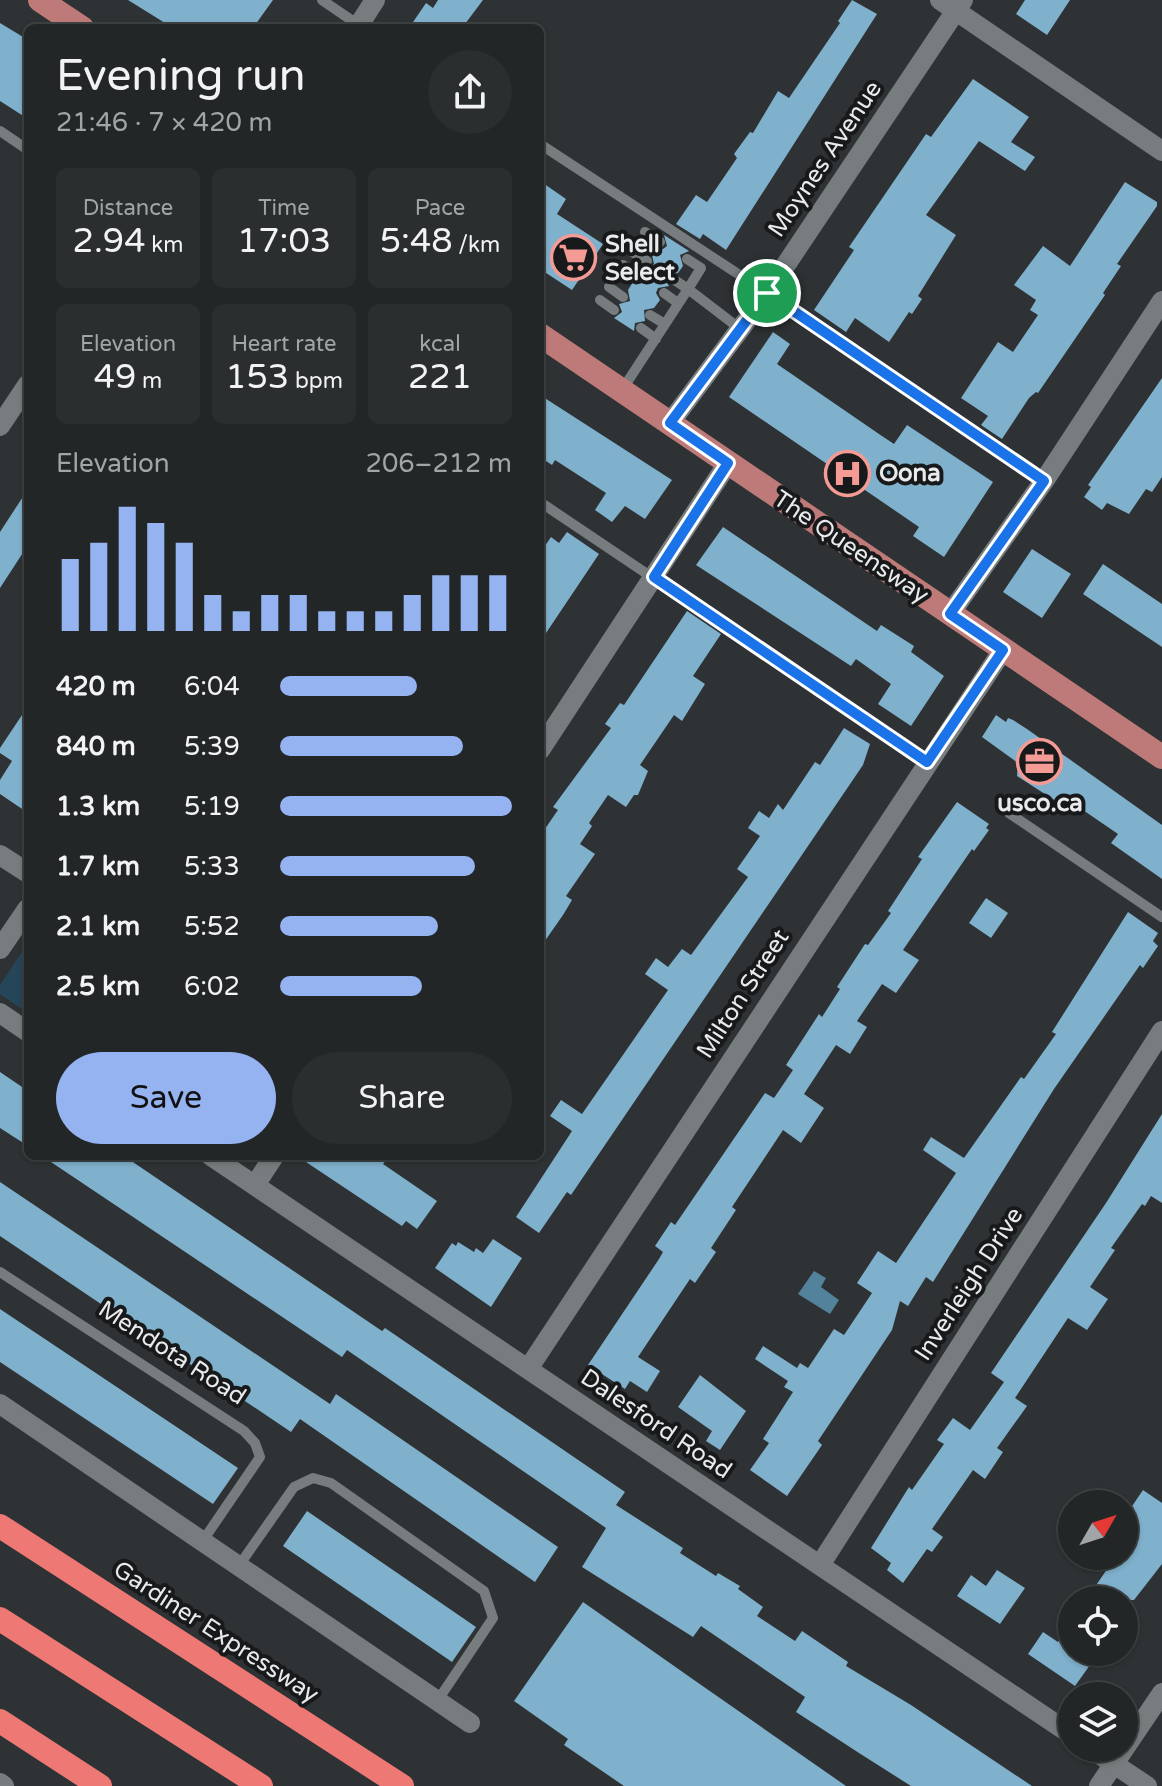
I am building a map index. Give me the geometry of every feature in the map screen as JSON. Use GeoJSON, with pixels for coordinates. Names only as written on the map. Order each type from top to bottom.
{"type":"FeatureCollection","features":[{"type":"Feature","properties":{"kind":"highway","name":"Gardiner Expressway"},"geometry":{"type":"LineString","coordinates":[[0,1526],[402,1786]]}},
{"type":"Feature","properties":{"kind":"highway"},"geometry":{"type":"LineString","coordinates":[[0,1619],[261,1786]]}},
{"type":"Feature","properties":{"kind":"highway"},"geometry":{"type":"LineString","coordinates":[[0,1721],[100,1786]]}},
{"type":"Feature","properties":{"kind":"main road"},"geometry":{"type":"LineString","coordinates":[[40,0],[76,24]]}},
{"type":"Feature","properties":{"kind":"main road","name":"The Queensway"},"geometry":{"type":"LineString","coordinates":[[544,338],[1162,757]]}},
{"type":"Feature","properties":{"kind":"street"},"geometry":{"type":"LineString","coordinates":[[362,24],[375,0]]}},
{"type":"Feature","properties":{"kind":"street"},"geometry":{"type":"LineString","coordinates":[[953,4],[1162,151]]}},
{"type":"Feature","properties":{"kind":"street","name":"Moynes Avenue"},"geometry":{"type":"LineString","coordinates":[[670,423],[767,293],[953,4]]}},
{"type":"Feature","properties":{"kind":"street"},"geometry":{"type":"LineString","coordinates":[[950,614],[1044,481],[1162,301]]}},
{"type":"Feature","properties":{"kind":"street"},"geometry":{"type":"LineString","coordinates":[[0,426],[24,390]]}},
{"type":"Feature","properties":{"kind":"street"},"geometry":{"type":"LineString","coordinates":[[544,744],[728,463]]}},
{"type":"Feature","properties":{"kind":"street","name":"Milton Street"},"geometry":{"type":"LineString","coordinates":[[528,1369],[1003,650]]}},
{"type":"Feature","properties":{"kind":"street"},"geometry":{"type":"LineString","coordinates":[[0,855],[24,870]]}},
{"type":"Feature","properties":{"kind":"street"},"geometry":{"type":"LineString","coordinates":[[0,949],[24,914]]}},
{"type":"Feature","properties":{"kind":"street"},"geometry":{"type":"LineString","coordinates":[[0,1013],[24,1029]]}},
{"type":"Feature","properties":{"kind":"street","name":"Inverleigh Drive"},"geometry":{"type":"LineString","coordinates":[[820,1565],[1162,1031]]}},
{"type":"Feature","properties":{"kind":"street","name":"Dalesford Road"},"geometry":{"type":"LineString","coordinates":[[217,1160],[1058,1726]]}},
{"type":"Feature","properties":{"kind":"street"},"geometry":{"type":"LineString","coordinates":[[255,1185],[271,1160]]}},
{"type":"Feature","properties":{"kind":"street"},"geometry":{"type":"LineString","coordinates":[[0,1404],[470,1723]]}},
{"type":"Feature","properties":{"kind":"street"},"geometry":{"type":"LineString","coordinates":[[1099,1786],[1162,1693]]}},
{"type":"Feature","properties":{"kind":"street"},"geometry":{"type":"LineString","coordinates":[[1111,1762],[1147,1786]]}},
{"type":"Feature","properties":{"kind":"lane"},"geometry":{"type":"LineString","coordinates":[[322,0],[356,24]]}},
{"type":"Feature","properties":{"kind":"lane"},"geometry":{"type":"LineString","coordinates":[[0,131],[24,147]]}},
{"type":"Feature","properties":{"kind":"lane"},"geometry":{"type":"LineString","coordinates":[[544,147],[1044,481]]}},
{"type":"Feature","properties":{"kind":"lane"},"geometry":{"type":"LineString","coordinates":[[645,232],[660,242]]}},
{"type":"Feature","properties":{"kind":"lane"},"geometry":{"type":"LineString","coordinates":[[632,252],[647,261]]}},
{"type":"Feature","properties":{"kind":"lane"},"geometry":{"type":"LineString","coordinates":[[622,390],[701,268],[687,259]]}},
{"type":"Feature","properties":{"kind":"lane"},"geometry":{"type":"LineString","coordinates":[[623,265],[638,276]]}},
{"type":"Feature","properties":{"kind":"lane"},"geometry":{"type":"LineString","coordinates":[[673,279],[739,328]]}},
{"type":"Feature","properties":{"kind":"lane"},"geometry":{"type":"LineString","coordinates":[[609,287],[623,297]]}},
{"type":"Feature","properties":{"kind":"lane"},"geometry":{"type":"LineString","coordinates":[[664,293],[678,303]]}},
{"type":"Feature","properties":{"kind":"lane"},"geometry":{"type":"LineString","coordinates":[[600,300],[614,310]]}},
{"type":"Feature","properties":{"kind":"lane"},"geometry":{"type":"LineString","coordinates":[[650,315],[665,324]]}},
{"type":"Feature","properties":{"kind":"lane"},"geometry":{"type":"LineString","coordinates":[[641,328],[656,339]]}},
{"type":"Feature","properties":{"kind":"lane"},"geometry":{"type":"LineString","coordinates":[[544,505],[927,762]]}},
{"type":"Feature","properties":{"kind":"lane"},"geometry":{"type":"LineString","coordinates":[[1009,813],[1162,917]]}},
{"type":"Feature","properties":{"kind":"lane","name":"Mendota Road"},"geometry":{"type":"LineString","coordinates":[[0,1272],[244,1431],[255,1443],[260,1457],[202,1542]]}},
{"type":"Feature","properties":{"kind":"lane"},"geometry":{"type":"LineString","coordinates":[[238,1567],[294,1487],[313,1478],[331,1483],[484,1591],[493,1618],[438,1700]]}},
{"type":"Feature","properties":{"kind":"shaded area"},"geometry":{"type":"Polygon","coordinates":[[[24,949],[24,1010],[0,994],[0,985],[24,949]]]}},
{"type":"Feature","properties":{"kind":"shaded area"},"geometry":{"type":"Polygon","coordinates":[[[814,1271],[826,1278],[821,1287],[839,1300],[830,1314],[798,1294],[814,1271]]]}},
{"type":"Feature","properties":{"kind":"building"},"geometry":{"type":"Polygon","coordinates":[[[128,0],[273,0],[256,24],[167,24],[128,0]]]}},
{"type":"Feature","properties":{"kind":"building"},"geometry":{"type":"Polygon","coordinates":[[[438,0],[483,0],[465,24],[412,24],[426,3],[433,8],[438,0]]]}},
{"type":"Feature","properties":{"kind":"building"},"geometry":{"type":"Polygon","coordinates":[[[852,0],[877,14],[726,250],[703,234],[700,239],[676,224],[696,195],[707,202],[737,158],[734,154],[750,132],[753,133],[778,91],[789,98],[852,0]]]}},
{"type":"Feature","properties":{"kind":"building"},"geometry":{"type":"Polygon","coordinates":[[[1025,0],[1070,0],[1047,35],[1016,14],[1025,0]]]}},
{"type":"Feature","properties":{"kind":"building"},"geometry":{"type":"Polygon","coordinates":[[[0,23],[24,38],[24,116],[0,101],[0,23]]]}},
{"type":"Feature","properties":{"kind":"building"},"geometry":{"type":"Polygon","coordinates":[[[973,79],[1029,117],[1011,142],[1035,157],[1025,171],[979,141],[926,215],[956,235],[918,296],[922,299],[912,314],[909,312],[889,342],[855,318],[846,332],[814,310],[854,250],[849,247],[926,134],[931,137],[973,79]]]}},
{"type":"Feature","properties":{"kind":"building"},"geometry":{"type":"Polygon","coordinates":[[[1125,182],[1157,202],[1157,206],[1117,264],[1121,266],[1103,293],[1105,295],[1038,393],[1029,398],[1002,439],[981,425],[988,416],[961,398],[998,342],[1013,352],[1038,315],[1030,310],[1036,300],[1014,285],[1043,246],[1070,266],[1125,182]]]}},
{"type":"Feature","properties":{"kind":"building"},"geometry":{"type":"Polygon","coordinates":[[[544,184],[566,199],[557,214],[603,244],[572,290],[544,272],[544,184]]]}},
{"type":"Feature","properties":{"kind":"building"},"geometry":{"type":"Polygon","coordinates":[[[664,235],[689,251],[680,255],[683,266],[678,273],[667,274],[665,279],[669,286],[658,288],[656,293],[660,300],[654,308],[644,310],[645,321],[635,323],[634,331],[614,318],[622,312],[619,304],[630,301],[628,290],[633,282],[640,284],[645,280],[643,268],[654,264],[652,255],[656,249],[667,246],[664,235]]]}},
{"type":"Feature","properties":{"kind":"building"},"geometry":{"type":"Polygon","coordinates":[[[773,332],[790,344],[777,364],[879,434],[894,444],[907,425],[993,482],[944,557],[913,536],[919,527],[729,397],[773,332]]]}},
{"type":"Feature","properties":{"kind":"building"},"geometry":{"type":"Polygon","coordinates":[[[1162,378],[1162,477],[1152,492],[1146,489],[1129,514],[1107,503],[1102,510],[1084,497],[1091,487],[1088,485],[1162,378]]]}},
{"type":"Feature","properties":{"kind":"building"},"geometry":{"type":"Polygon","coordinates":[[[544,398],[672,480],[645,519],[625,506],[612,522],[595,510],[606,493],[555,460],[552,465],[544,460],[544,398]]]}},
{"type":"Feature","properties":{"kind":"building"},"geometry":{"type":"Polygon","coordinates":[[[24,495],[24,551],[0,588],[0,532],[24,495]]]}},
{"type":"Feature","properties":{"kind":"building"},"geometry":{"type":"Polygon","coordinates":[[[723,527],[877,631],[881,625],[914,646],[911,652],[944,676],[911,726],[878,704],[891,684],[856,659],[851,666],[696,565],[723,527]]]}},
{"type":"Feature","properties":{"kind":"building"},"geometry":{"type":"Polygon","coordinates":[[[567,532],[599,554],[544,636],[544,547],[551,537],[559,543],[567,532]]]}},
{"type":"Feature","properties":{"kind":"building"},"geometry":{"type":"Polygon","coordinates":[[[1032,549],[1071,574],[1042,618],[1003,592],[1032,549]]]}},
{"type":"Feature","properties":{"kind":"building"},"geometry":{"type":"Polygon","coordinates":[[[1103,564],[1162,604],[1162,647],[1083,594],[1103,564]]]}},
{"type":"Feature","properties":{"kind":"building"},"geometry":{"type":"Polygon","coordinates":[[[687,611],[721,634],[693,676],[705,684],[682,721],[674,715],[640,765],[648,771],[638,795],[634,795],[626,807],[608,795],[589,823],[592,826],[580,844],[595,854],[566,896],[572,900],[544,942],[544,830],[558,810],[553,807],[611,728],[605,724],[620,703],[624,705],[687,611]]]}},
{"type":"Feature","properties":{"kind":"building"},"geometry":{"type":"Polygon","coordinates":[[[24,712],[24,810],[0,794],[0,780],[12,761],[0,753],[0,748],[24,712]]]}},
{"type":"Feature","properties":{"kind":"building"},"geometry":{"type":"Polygon","coordinates":[[[996,715],[1006,722],[1008,718],[1013,720],[1027,729],[1162,825],[1162,879],[1111,843],[1118,834],[1080,808],[1076,814],[1017,776],[1018,763],[982,737],[996,715]]]}},
{"type":"Feature","properties":{"kind":"building"},"geometry":{"type":"Polygon","coordinates":[[[844,728],[870,744],[863,765],[571,1195],[567,1192],[539,1233],[516,1217],[572,1131],[550,1116],[561,1100],[582,1114],[668,990],[645,974],[656,958],[668,967],[682,949],[691,955],[748,877],[737,869],[760,836],[748,828],[759,811],[769,818],[778,804],[783,810],[815,762],[820,765],[844,728]]]}},
{"type":"Feature","properties":{"kind":"building"},"geometry":{"type":"Polygon","coordinates":[[[957,802],[989,824],[986,828],[989,830],[974,851],[972,849],[903,950],[919,960],[896,993],[882,984],[857,1021],[867,1027],[850,1054],[836,1045],[804,1094],[824,1108],[801,1143],[783,1130],[732,1207],[736,1210],[711,1248],[716,1252],[695,1283],[690,1279],[638,1357],[660,1371],[647,1392],[630,1381],[625,1389],[588,1365],[663,1252],[655,1246],[671,1222],[675,1225],[765,1093],[774,1098],[793,1070],[786,1065],[819,1014],[822,1017],[865,944],[868,945],[891,913],[888,911],[922,859],[918,857],[957,802]]]}},
{"type":"Feature","properties":{"kind":"building"},"geometry":{"type":"Polygon","coordinates":[[[986,898],[1008,913],[991,938],[969,923],[986,898]]]}},
{"type":"Feature","properties":{"kind":"building"},"geometry":{"type":"Polygon","coordinates":[[[1128,912],[1158,933],[1153,941],[1158,946],[1143,968],[1140,965],[1054,1089],[933,1282],[926,1277],[908,1306],[900,1301],[892,1330],[818,1441],[822,1445],[787,1496],[750,1470],[769,1443],[763,1439],[793,1392],[784,1387],[788,1381],[755,1359],[763,1346],[797,1368],[800,1363],[808,1368],[834,1329],[844,1335],[872,1293],[857,1283],[878,1251],[896,1263],[956,1173],[923,1150],[931,1137],[964,1158],[1021,1077],[1024,1079],[1056,1034],[1052,1032],[1128,912]]]}},
{"type":"Feature","properties":{"kind":"building"},"geometry":{"type":"Polygon","coordinates":[[[0,1072],[24,1088],[24,1143],[0,1128],[0,1072]]]}},
{"type":"Feature","properties":{"kind":"building"},"geometry":{"type":"Polygon","coordinates":[[[1162,1114],[1162,1203],[1151,1196],[1111,1248],[1115,1250],[1090,1287],[1108,1299],[1087,1330],[1068,1318],[1015,1398],[1027,1406],[997,1448],[1003,1452],[985,1479],[973,1470],[932,1529],[943,1537],[932,1552],[927,1549],[903,1583],[887,1570],[891,1563],[871,1548],[909,1487],[912,1490],[944,1444],[937,1440],[953,1418],[970,1430],[1004,1382],[991,1373],[1162,1114]]]}},
{"type":"Feature","properties":{"kind":"building"},"geometry":{"type":"Polygon","coordinates":[[[48,1160],[130,1160],[382,1331],[385,1328],[625,1492],[616,1505],[683,1548],[680,1553],[716,1576],[718,1573],[740,1586],[738,1589],[763,1607],[757,1616],[795,1641],[802,1631],[848,1662],[846,1666],[911,1705],[1032,1786],[911,1786],[796,1712],[805,1697],[701,1626],[693,1637],[582,1567],[606,1528],[347,1350],[342,1357],[48,1160]]]}},
{"type":"Feature","properties":{"kind":"building"},"geometry":{"type":"Polygon","coordinates":[[[303,1160],[386,1160],[383,1164],[437,1201],[417,1229],[406,1221],[402,1226],[303,1160]]]}},
{"type":"Feature","properties":{"kind":"building"},"geometry":{"type":"Polygon","coordinates":[[[0,1182],[330,1404],[336,1394],[558,1547],[535,1582],[300,1419],[291,1432],[0,1236],[0,1182]]]}},
{"type":"Feature","properties":{"kind":"building"},"geometry":{"type":"Polygon","coordinates":[[[493,1239],[522,1258],[491,1307],[435,1268],[452,1243],[456,1246],[458,1242],[474,1252],[476,1248],[483,1253],[493,1239]]]}},
{"type":"Feature","properties":{"kind":"building"},"geometry":{"type":"Polygon","coordinates":[[[0,1309],[238,1468],[213,1504],[0,1362],[0,1309]]]}},
{"type":"Feature","properties":{"kind":"building"},"geometry":{"type":"Polygon","coordinates":[[[700,1375],[746,1411],[720,1450],[706,1441],[712,1431],[678,1407],[700,1375]]]}},
{"type":"Feature","properties":{"kind":"building"},"geometry":{"type":"Polygon","coordinates":[[[1143,1490],[1162,1503],[1162,1564],[1138,1595],[1138,1586],[1096,1586],[1106,1570],[1138,1570],[1138,1497],[1143,1490]]]}},
{"type":"Feature","properties":{"kind":"building"},"geometry":{"type":"Polygon","coordinates":[[[307,1511],[476,1627],[452,1662],[283,1546],[307,1511]]]}},
{"type":"Feature","properties":{"kind":"building"},"geometry":{"type":"Polygon","coordinates":[[[997,1570],[1025,1588],[1000,1624],[957,1596],[971,1575],[986,1586],[997,1570]]]}},
{"type":"Feature","properties":{"kind":"building"},"geometry":{"type":"Polygon","coordinates":[[[583,1602],[846,1786],[624,1786],[564,1745],[568,1739],[514,1701],[583,1602]]]}},
{"type":"Feature","properties":{"kind":"building"},"geometry":{"type":"Polygon","coordinates":[[[1043,1632],[1058,1642],[1058,1666],[1089,1666],[1078,1682],[1069,1682],[1028,1654],[1043,1632]]]}},
{"type":"Feature","properties":{"kind":"place","name":"Shell Select"},"geometry":{"type":"Point","coordinates":[574,258]}},
{"type":"Feature","properties":{"kind":"place","name":"Oona"},"geometry":{"type":"Point","coordinates":[848,473]}},
{"type":"Feature","properties":{"kind":"place","name":"usco.ca"},"geometry":{"type":"Point","coordinates":[1040,761]}},
{"type":"Feature","properties":{"kind":"route"},"geometry":{"type":"LineString","coordinates":[[767,293],[1044,481],[950,614],[1003,650],[927,762],[654,577],[728,463],[670,423],[767,293]]}}]}
